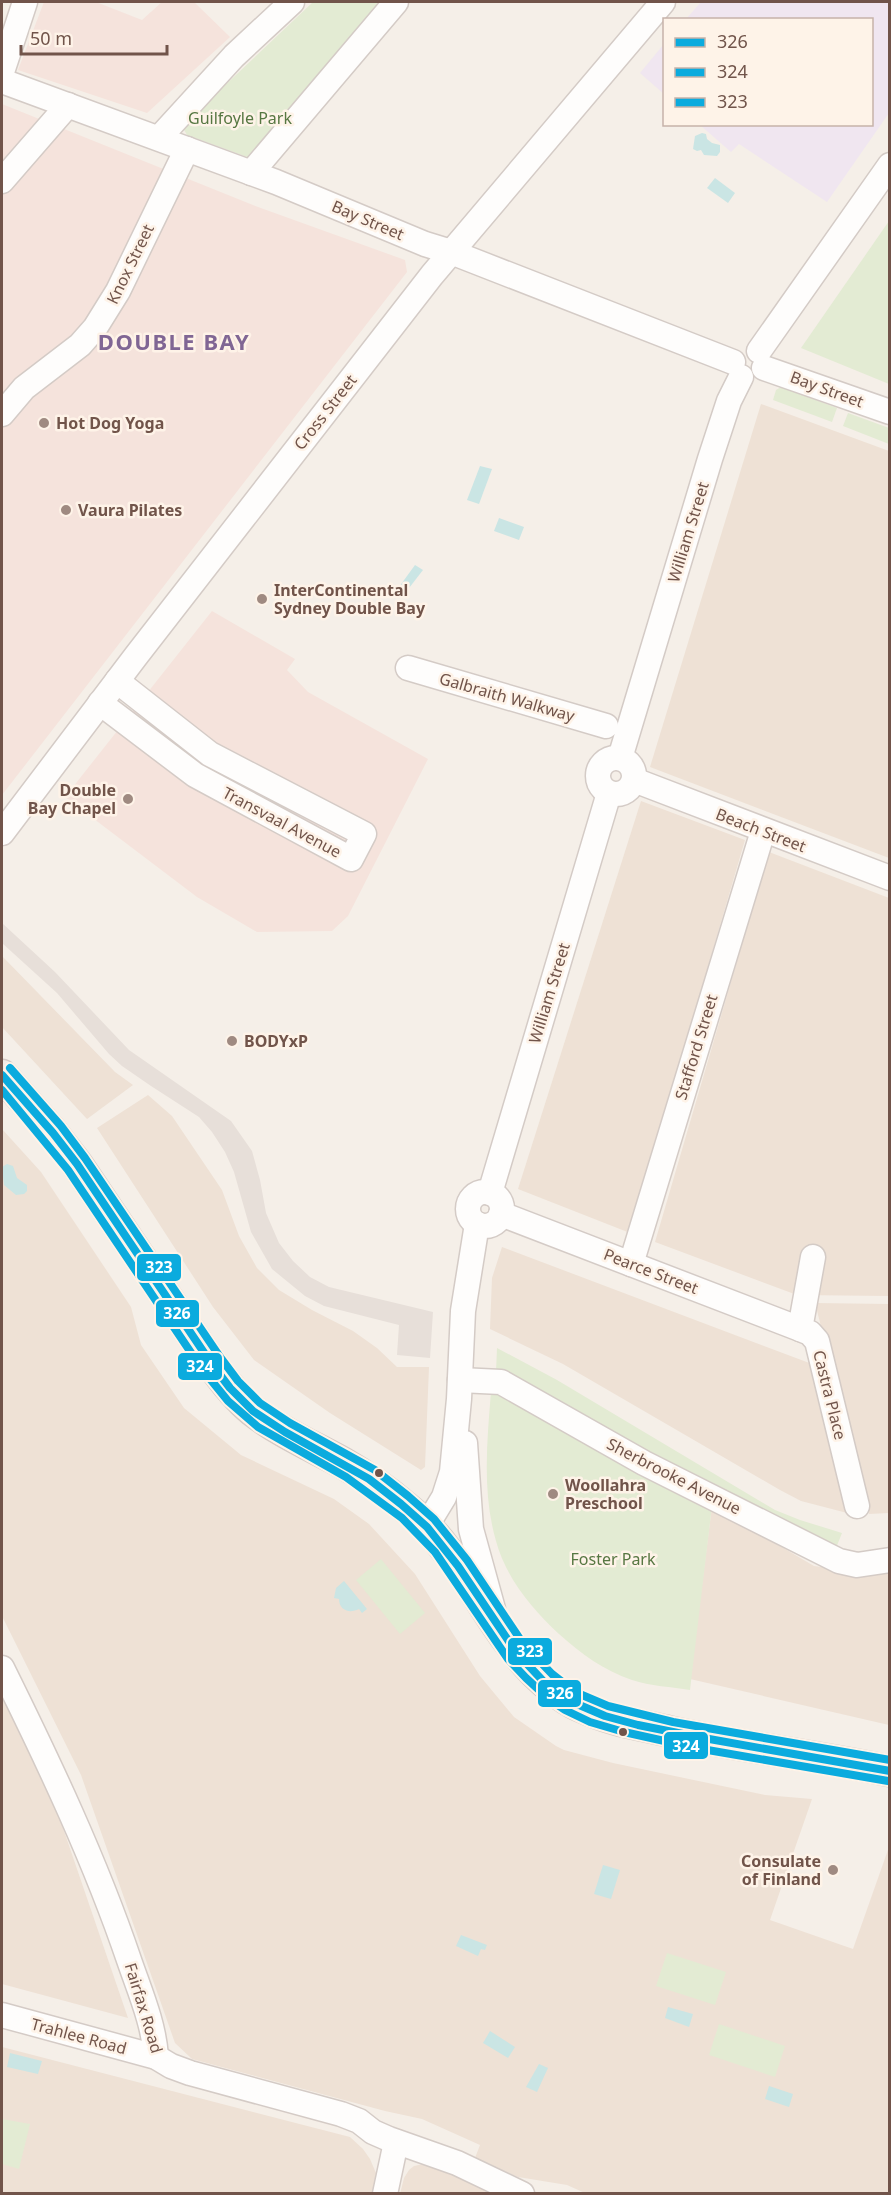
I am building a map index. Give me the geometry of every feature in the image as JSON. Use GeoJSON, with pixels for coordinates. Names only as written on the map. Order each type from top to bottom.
{"type":"FeatureCollection","features":[{"type":"Feature","properties":{"kind":"main road"},"geometry":{"type":"LineString","coordinates":[[2,1076],[53,1133],[77,1164],[230,1389],[275,1427],[346,1465],[399,1502],[427,1526],[518,1654],[552,1689],[583,1708],[604,1716],[705,1739],[890,1771]]}},
{"type":"Feature","properties":{"kind":"street"},"geometry":{"type":"LineString","coordinates":[[2,72],[25,2]]}},
{"type":"Feature","properties":{"kind":"street"},"geometry":{"type":"LineString","coordinates":[[159,138],[234,56],[292,2]]}},
{"type":"Feature","properties":{"kind":"street"},"geometry":{"type":"LineString","coordinates":[[251,174],[396,2]]}},
{"type":"Feature","properties":{"kind":"street","name":"Cross Street"},"geometry":{"type":"LineString","coordinates":[[2,833],[117,681],[451,252],[663,2]]}},
{"type":"Feature","properties":{"kind":"street","name":"Bay Street"},"geometry":{"type":"LineString","coordinates":[[2,81],[159,138],[425,244],[451,252],[737,369]]}},
{"type":"Feature","properties":{"kind":"street"},"geometry":{"type":"LineString","coordinates":[[2,181],[68,105]]}},
{"type":"Feature","properties":{"kind":"street","name":"Knox Street"},"geometry":{"type":"LineString","coordinates":[[2,414],[24,388],[80,345],[96,328],[118,291],[187,149]]}},
{"type":"Feature","properties":{"kind":"street"},"geometry":{"type":"LineString","coordinates":[[737,369],[737,353],[745,348],[750,347],[762,360],[890,165]]}},
{"type":"Feature","properties":{"kind":"street","name":"Bay Street"},"geometry":{"type":"LineString","coordinates":[[762,360],[787,375],[890,412]]}},
{"type":"Feature","properties":{"kind":"street","name":"William Street"},"geometry":{"type":"LineString","coordinates":[[621,758],[737,369]]}},
{"type":"Feature","properties":{"kind":"street","name":"Galbraith Walkway"},"geometry":{"type":"LineString","coordinates":[[408,668],[606,726]]}},
{"type":"Feature","properties":{"kind":"street","name":"Transvaal Avenue"},"geometry":{"type":"LineString","coordinates":[[100,703],[200,778],[351,859],[364,834],[213,756],[117,681]]}},
{"type":"Feature","properties":{"kind":"street"},"geometry":{"type":"LineString","coordinates":[[200,778],[213,756]]}},
{"type":"Feature","properties":{"kind":"street"},"geometry":{"type":"LineString","coordinates":[[621,758],[632,766],[634,780],[631,786],[621,793],[609,792],[600,783],[599,770],[608,760],[621,758]]}},
{"type":"Feature","properties":{"kind":"street","name":"Beach Street"},"geometry":{"type":"LineString","coordinates":[[634,780],[890,878]]}},
{"type":"Feature","properties":{"kind":"street","name":"William Street"},"geometry":{"type":"LineString","coordinates":[[495,1204],[609,792]]}},
{"type":"Feature","properties":{"kind":"street"},"geometry":{"type":"LineString","coordinates":[[304,834],[318,810]]}},
{"type":"Feature","properties":{"kind":"street","name":"Stafford Street"},"geometry":{"type":"LineString","coordinates":[[631,1264],[763,831]]}},
{"type":"Feature","properties":{"kind":"street"},"geometry":{"type":"LineString","coordinates":[[427,1526],[447,1490],[455,1453],[463,1311],[477,1224],[482,1226],[494,1224],[495,1204]]}},
{"type":"Feature","properties":{"kind":"street","name":"Pearce Street"},"geometry":{"type":"LineString","coordinates":[[495,1204],[631,1264],[800,1329]]}},
{"type":"Feature","properties":{"kind":"street"},"geometry":{"type":"LineString","coordinates":[[800,1329],[813,1257]]}},
{"type":"Feature","properties":{"kind":"street","name":"Castra Place"},"geometry":{"type":"LineString","coordinates":[[800,1329],[810,1333],[817,1341],[857,1506]]}},
{"type":"Feature","properties":{"kind":"street","name":"Sherbrooke Avenue"},"geometry":{"type":"LineString","coordinates":[[460,1390],[501,1382],[644,1463],[839,1561],[856,1565],[890,1560]]}},
{"type":"Feature","properties":{"kind":"street"},"geometry":{"type":"LineString","coordinates":[[460,1390],[468,1463],[471,1529],[499,1629]]}},
{"type":"Feature","properties":{"kind":"street","name":"Fairfax Road"},"geometry":{"type":"LineString","coordinates":[[2,1668],[64,1797],[108,1899],[149,2020],[155,2041],[156,2057],[190,2073],[341,2114],[359,2121],[373,2132],[456,2163],[522,2193]]}},
{"type":"Feature","properties":{"kind":"street","name":"Trahlee Road"},"geometry":{"type":"LineString","coordinates":[[2,2015],[156,2057]]}},
{"type":"Feature","properties":{"kind":"street"},"geometry":{"type":"LineString","coordinates":[[385,2193],[396,2142]]}},
{"type":"Feature","properties":{"kind":"shaded area"},"geometry":{"type":"Polygon","coordinates":[[[44,2],[96,2],[142,20],[162,2],[194,2],[230,37],[147,113],[18,70],[44,2]]]}},
{"type":"Feature","properties":{"kind":"shaded area"},"geometry":{"type":"Polygon","coordinates":[[[701,2],[889,2],[889,113],[827,202],[739,144],[731,152],[701,126],[873,126],[873,18],[687,18],[701,2]]]}},
{"type":"Feature","properties":{"kind":"shaded area"},"geometry":{"type":"Polygon","coordinates":[[[663,45],[663,93],[640,73],[663,45]]]}},
{"type":"Feature","properties":{"kind":"shaded area"},"geometry":{"type":"Polygon","coordinates":[[[2,104],[258,207],[405,260],[407,272],[2,795],[2,104]]]}},
{"type":"Feature","properties":{"kind":"shaded area"},"geometry":{"type":"Polygon","coordinates":[[[761,404],[889,451],[889,858],[650,767],[761,404]]]}},
{"type":"Feature","properties":{"kind":"shaded area"},"geometry":{"type":"Polygon","coordinates":[[[212,611],[295,659],[287,670],[308,692],[428,759],[348,916],[332,931],[257,932],[197,897],[65,797],[212,611]]]}},
{"type":"Feature","properties":{"kind":"shaded area"},"geometry":{"type":"Polygon","coordinates":[[[641,801],[745,840],[630,1233],[518,1189],[641,801]]]}},
{"type":"Feature","properties":{"kind":"shaded area"},"geometry":{"type":"Polygon","coordinates":[[[769,852],[889,898],[889,1296],[797,1295],[655,1242],[769,852]]]}},
{"type":"Feature","properties":{"kind":"shaded area"},"geometry":{"type":"Polygon","coordinates":[[[2,923],[55,972],[129,1050],[231,1121],[252,1151],[266,1213],[279,1243],[310,1277],[329,1287],[433,1312],[430,1358],[397,1355],[399,1325],[324,1306],[305,1296],[272,1269],[251,1232],[234,1172],[212,1132],[199,1117],[122,1066],[109,1054],[57,993],[2,943],[2,923]]]}},
{"type":"Feature","properties":{"kind":"shaded area"},"geometry":{"type":"Polygon","coordinates":[[[2,956],[115,1072],[133,1085],[87,1119],[2,1027],[2,956]]]}},
{"type":"Feature","properties":{"kind":"shaded area"},"geometry":{"type":"Polygon","coordinates":[[[148,1095],[172,1116],[222,1190],[239,1236],[257,1268],[279,1290],[353,1331],[377,1348],[397,1367],[429,1367],[425,1467],[421,1470],[330,1413],[254,1360],[213,1307],[97,1128],[148,1095]]]}},
{"type":"Feature","properties":{"kind":"shaded area"},"geometry":{"type":"Polygon","coordinates":[[[2,1129],[41,1172],[131,1307],[141,1345],[184,1408],[241,1455],[334,1499],[369,1524],[415,1574],[480,1676],[514,1717],[564,1750],[613,1763],[765,1795],[812,1799],[770,1920],[853,1949],[889,1847],[889,2193],[585,2193],[567,2185],[518,2177],[475,2158],[480,2145],[422,2119],[192,2059],[175,2043],[81,1775],[2,1616],[2,1129]]]}},
{"type":"Feature","properties":{"kind":"shaded area"},"geometry":{"type":"Polygon","coordinates":[[[502,1247],[812,1364],[851,1514],[801,1501],[563,1364],[490,1329],[492,1278],[502,1247]]]}},
{"type":"Feature","properties":{"kind":"shaded area"},"geometry":{"type":"Polygon","coordinates":[[[815,1303],[889,1304],[889,1513],[869,1514],[815,1303]]]}},
{"type":"Feature","properties":{"kind":"shaded area"},"geometry":{"type":"Polygon","coordinates":[[[712,1506],[814,1566],[865,1573],[889,1571],[889,1725],[690,1679],[712,1506]]]}},
{"type":"Feature","properties":{"kind":"shaded area"},"geometry":{"type":"Polygon","coordinates":[[[2,1694],[50,1790],[128,2018],[2,1984],[2,1694]]]}},
{"type":"Feature","properties":{"kind":"shaded area"},"geometry":{"type":"Polygon","coordinates":[[[2,2047],[350,2137],[363,2149],[376,2173],[374,2193],[2,2193],[2,2047]]]}},
{"type":"Feature","properties":{"kind":"shaded area"},"geometry":{"type":"Polygon","coordinates":[[[428,2163],[498,2194],[400,2194],[404,2178],[409,2170],[414,2166],[428,2163]]]}},
{"type":"Feature","properties":{"kind":"green space","name":"Guilfoyle Park"},"geometry":{"type":"Polygon","coordinates":[[[313,2],[381,2],[250,158],[187,135],[183,128],[185,123],[313,2]]]}},
{"type":"Feature","properties":{"kind":"green space"},"geometry":{"type":"Polygon","coordinates":[[[889,221],[889,384],[801,348],[889,221]]]}},
{"type":"Feature","properties":{"kind":"green space"},"geometry":{"type":"Polygon","coordinates":[[[781,387],[837,408],[832,422],[773,400],[776,390],[781,387]]]}},
{"type":"Feature","properties":{"kind":"green space"},"geometry":{"type":"Polygon","coordinates":[[[848,413],[889,428],[889,444],[843,426],[848,413]]]}},
{"type":"Feature","properties":{"kind":"green space"},"geometry":{"type":"Polygon","coordinates":[[[497,1348],[557,1380],[775,1510],[842,1533],[836,1548],[798,1532],[496,1372],[497,1348]]]}},
{"type":"Feature","properties":{"kind":"green space","name":"Foster Park"},"geometry":{"type":"Polygon","coordinates":[[[491,1392],[500,1392],[712,1506],[690,1690],[639,1682],[603,1667],[559,1634],[521,1592],[500,1555],[489,1504],[487,1467],[491,1392]]]}},
{"type":"Feature","properties":{"kind":"green space"},"geometry":{"type":"Polygon","coordinates":[[[381,1559],[425,1613],[400,1634],[356,1580],[381,1559]]]}},
{"type":"Feature","properties":{"kind":"green space"},"geometry":{"type":"Polygon","coordinates":[[[667,1953],[726,1972],[715,2005],[656,1986],[667,1953]]]}},
{"type":"Feature","properties":{"kind":"green space"},"geometry":{"type":"Polygon","coordinates":[[[719,2024],[785,2046],[775,2077],[709,2055],[719,2024]]]}},
{"type":"Feature","properties":{"kind":"green space"},"geometry":{"type":"Polygon","coordinates":[[[2,2119],[30,2124],[19,2169],[2,2164],[2,2119]]]}},
{"type":"Feature","properties":{"kind":"water"},"geometry":{"type":"Polygon","coordinates":[[[706,134],[707,139],[712,143],[720,145],[720,152],[717,156],[704,155],[701,150],[693,149],[695,136],[706,134]]]}},
{"type":"Feature","properties":{"kind":"water"},"geometry":{"type":"Polygon","coordinates":[[[715,178],[735,193],[728,203],[707,188],[715,178]]]}},
{"type":"Feature","properties":{"kind":"water"},"geometry":{"type":"Polygon","coordinates":[[[480,466],[492,469],[479,504],[467,500],[480,466]]]}},
{"type":"Feature","properties":{"kind":"water"},"geometry":{"type":"Polygon","coordinates":[[[499,518],[524,527],[519,540],[494,531],[499,518]]]}},
{"type":"Feature","properties":{"kind":"water"},"geometry":{"type":"Polygon","coordinates":[[[415,565],[423,570],[406,592],[399,587],[415,565]]]}},
{"type":"Feature","properties":{"kind":"water"},"geometry":{"type":"Polygon","coordinates":[[[7,1164],[13,1166],[17,1178],[27,1185],[27,1191],[24,1194],[16,1195],[4,1185],[2,1167],[7,1164]]]}},
{"type":"Feature","properties":{"kind":"water"},"geometry":{"type":"Polygon","coordinates":[[[344,1581],[367,1609],[362,1613],[359,1609],[345,1610],[339,1603],[339,1599],[334,1598],[336,1588],[344,1581]]]}},
{"type":"Feature","properties":{"kind":"water"},"geometry":{"type":"Polygon","coordinates":[[[603,1865],[620,1870],[611,1899],[594,1894],[603,1865]]]}},
{"type":"Feature","properties":{"kind":"water"},"geometry":{"type":"Polygon","coordinates":[[[461,1935],[487,1945],[485,1950],[481,1949],[478,1956],[456,1946],[461,1935]]]}},
{"type":"Feature","properties":{"kind":"water"},"geometry":{"type":"Polygon","coordinates":[[[668,2007],[693,2014],[689,2027],[665,2018],[668,2007]]]}},
{"type":"Feature","properties":{"kind":"water"},"geometry":{"type":"Polygon","coordinates":[[[490,2031],[515,2047],[508,2058],[483,2043],[490,2031]]]}},
{"type":"Feature","properties":{"kind":"water"},"geometry":{"type":"Polygon","coordinates":[[[10,2053],[42,2061],[38,2074],[7,2067],[10,2053]]]}},
{"type":"Feature","properties":{"kind":"water"},"geometry":{"type":"Polygon","coordinates":[[[539,2064],[548,2068],[537,2092],[526,2087],[539,2064]]]}},
{"type":"Feature","properties":{"kind":"water"},"geometry":{"type":"Polygon","coordinates":[[[769,2086],[793,2094],[789,2107],[765,2099],[769,2086]]]}},
{"type":"Feature","properties":{"kind":"transit line","name":"323"},"geometry":{"type":"LineString","coordinates":[[10,1068],[61,1126],[85,1158],[238,1381],[260,1403],[290,1423],[375,1470],[434,1519],[467,1560],[524,1645],[552,1674],[575,1692],[608,1706],[673,1722],[890,1760]]}},
{"type":"Feature","properties":{"kind":"transit line","name":"326"},"geometry":{"type":"LineString","coordinates":[[2,1075],[77,1164],[230,1388],[253,1411],[285,1432],[369,1479],[427,1527],[458,1566],[516,1652],[544,1682],[570,1701],[605,1716],[638,1725],[890,1771]]}},
{"type":"Feature","properties":{"kind":"transit line","name":"324"},"geometry":{"type":"LineString","coordinates":[[2,1090],[68,1170],[202,1369],[228,1401],[258,1427],[346,1477],[402,1518],[435,1552],[508,1659],[550,1700],[590,1722],[624,1732],[696,1748],[888,1781]]}},
{"type":"Feature","properties":{"kind":"place","name":"Hot Dog Yoga"},"geometry":{"type":"Point","coordinates":[44,423]}},
{"type":"Feature","properties":{"kind":"place","name":"Vaura Pilates"},"geometry":{"type":"Point","coordinates":[66,510]}},
{"type":"Feature","properties":{"kind":"place","name":"InterContinental Sydney Double Bay"},"geometry":{"type":"Point","coordinates":[262,599]}},
{"type":"Feature","properties":{"kind":"place","name":"Double Bay Chapel"},"geometry":{"type":"Point","coordinates":[128,799]}},
{"type":"Feature","properties":{"kind":"place","name":"BODYxP"},"geometry":{"type":"Point","coordinates":[232,1041]}},
{"type":"Feature","properties":{"kind":"place","name":"Woollahra Preschool"},"geometry":{"type":"Point","coordinates":[553,1494]}},
{"type":"Feature","properties":{"kind":"place","name":"Consulate of Finland"},"geometry":{"type":"Point","coordinates":[833,1870]}},
{"type":"Feature","properties":{"kind":"district","name":"DOUBLE BAY"},"geometry":{"type":"Point","coordinates":[174,341]}}]}
